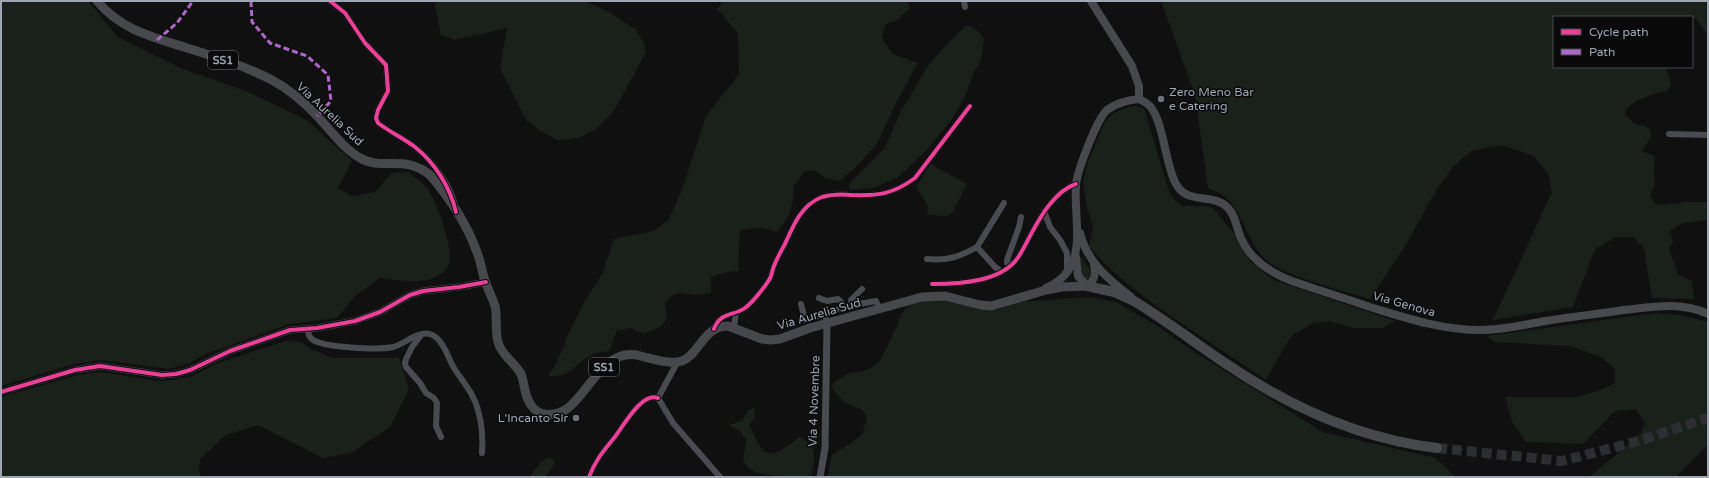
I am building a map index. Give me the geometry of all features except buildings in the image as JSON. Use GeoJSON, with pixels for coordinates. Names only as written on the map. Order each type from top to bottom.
{"type":"FeatureCollection","features":[{"type":"Feature","properties":{"kind":"highway"},"geometry":{"type":"LineString","coordinates":[[1087,286],[1114,292],[1146,308],[1246,377],[1278,396],[1308,411],[1385,438],[1420,446],[1437,448]]}},
{"type":"Feature","properties":{"kind":"main road","name":"Via Aurelia Sud"},"geometry":{"type":"LineString","coordinates":[[97,1],[132,30],[156,39],[244,66],[274,81],[299,99],[334,136],[360,158],[366,161],[407,163],[422,168],[434,180],[456,212],[470,236],[478,254],[496,313],[498,343],[520,373],[531,406],[542,414],[553,414],[568,409],[580,397],[600,371],[607,364],[618,358],[632,354],[669,361],[678,361]]}},
{"type":"Feature","properties":{"kind":"main road"},"geometry":{"type":"LineString","coordinates":[[1091,1],[1132,66],[1139,86],[1139,99]]}},
{"type":"Feature","properties":{"kind":"main road","name":"Via Aurelia Sud"},"geometry":{"type":"LineString","coordinates":[[714,329],[723,326],[734,328],[762,340],[780,339],[913,299],[931,296],[948,297],[980,305],[991,306],[1030,294],[1060,281],[1067,272],[1076,250],[1078,225],[1075,198],[1076,184],[1083,160],[1104,114],[1116,105],[1139,99]]}},
{"type":"Feature","properties":{"kind":"main road","name":"Via Genova"},"geometry":{"type":"LineString","coordinates":[[1139,99],[1150,106],[1155,116],[1173,176],[1180,190],[1192,197],[1218,201],[1229,208],[1243,243],[1250,253],[1266,268],[1284,278],[1423,323],[1481,330],[1667,306],[1685,307],[1708,314]]}},
{"type":"Feature","properties":{"kind":"main road"},"geometry":{"type":"LineString","coordinates":[[1078,225],[1084,246],[1094,264],[1106,277],[1146,308]]}},
{"type":"Feature","properties":{"kind":"main road"},"geometry":{"type":"LineString","coordinates":[[1076,250],[1076,270],[1080,280],[1087,286]]}},
{"type":"Feature","properties":{"kind":"main road"},"geometry":{"type":"LineString","coordinates":[[1030,294],[1062,287],[1087,286],[1093,282],[1095,277],[1094,264]]}},
{"type":"Feature","properties":{"kind":"main road"},"geometry":{"type":"LineString","coordinates":[[678,361],[688,356],[714,329]]}},
{"type":"Feature","properties":{"kind":"street"},"geometry":{"type":"LineString","coordinates":[[330,1],[345,13],[365,43],[386,65],[388,91],[378,110],[376,118],[378,123],[416,148],[431,164],[442,179],[452,197],[456,212]]}},
{"type":"Feature","properties":{"kind":"street"},"geometry":{"type":"LineString","coordinates":[[714,329],[720,319],[730,313],[746,307],[770,279],[774,265],[795,222],[804,210],[814,202],[829,195],[872,195],[894,191],[903,186],[915,178],[970,106]]}},
{"type":"Feature","properties":{"kind":"street"},"geometry":{"type":"LineString","coordinates":[[1669,134],[1708,135]]}},
{"type":"Feature","properties":{"kind":"street"},"geometry":{"type":"LineString","coordinates":[[932,284],[960,284],[984,279],[1002,272],[1018,257],[1038,219],[1044,211],[1068,186],[1076,184]]}},
{"type":"Feature","properties":{"kind":"street"},"geometry":{"type":"LineString","coordinates":[[927,259],[946,260],[964,254],[977,247],[1004,203]]}},
{"type":"Feature","properties":{"kind":"street"},"geometry":{"type":"LineString","coordinates":[[1044,211],[1050,226],[1067,253],[1067,272]]}},
{"type":"Feature","properties":{"kind":"street"},"geometry":{"type":"LineString","coordinates":[[1012,264],[1007,263],[1007,260],[1021,217]]}},
{"type":"Feature","properties":{"kind":"street"},"geometry":{"type":"LineString","coordinates":[[977,247],[995,267],[1002,272]]}},
{"type":"Feature","properties":{"kind":"street"},"geometry":{"type":"LineString","coordinates":[[1,392],[75,370],[100,366],[162,375],[176,374],[190,370],[230,351],[285,332],[355,321],[380,312],[410,294],[486,282]]}},
{"type":"Feature","properties":{"kind":"street"},"geometry":{"type":"LineString","coordinates":[[862,289],[852,297],[852,304],[876,301],[880,309]]}},
{"type":"Feature","properties":{"kind":"street"},"geometry":{"type":"LineString","coordinates":[[801,304],[805,320],[825,314],[839,308],[843,304],[838,298],[827,301],[819,298]]}},
{"type":"Feature","properties":{"kind":"street"},"geometry":{"type":"LineString","coordinates":[[734,328],[736,312]]}},
{"type":"Feature","properties":{"kind":"street"},"geometry":{"type":"LineString","coordinates":[[825,314],[827,324]]}},
{"type":"Feature","properties":{"kind":"street","name":"Via 4 Novembre"},"geometry":{"type":"LineString","coordinates":[[820,477],[825,448],[827,324]]}},
{"type":"Feature","properties":{"kind":"street"},"geometry":{"type":"LineString","coordinates":[[308,329],[308,334],[312,340],[325,345],[377,349],[394,347],[422,334],[433,336],[440,343],[454,368],[467,386],[478,409],[481,424],[482,453]]}},
{"type":"Feature","properties":{"kind":"street"},"geometry":{"type":"LineString","coordinates":[[422,334],[412,347],[405,363],[406,367],[420,383],[426,393],[434,398],[437,403],[436,426],[441,437]]}},
{"type":"Feature","properties":{"kind":"street"},"geometry":{"type":"LineString","coordinates":[[658,398],[678,361]]}},
{"type":"Feature","properties":{"kind":"street"},"geometry":{"type":"LineString","coordinates":[[589,477],[599,456],[630,415],[647,400],[653,397],[658,398]]}},
{"type":"Feature","properties":{"kind":"street"},"geometry":{"type":"LineString","coordinates":[[658,398],[673,423],[720,477]]}},
{"type":"Feature","properties":{"kind":"shaded area"},"geometry":{"type":"Polygon","coordinates":[[[1,1],[88,1],[118,37],[183,69],[248,92],[307,120],[352,161],[338,188],[352,196],[375,192],[392,173],[408,172],[427,188],[440,215],[449,249],[450,259],[447,268],[444,272],[429,280],[403,281],[380,278],[355,296],[337,318],[289,324],[206,354],[190,363],[168,369],[102,360],[74,364],[1,386],[1,1]]]}},
{"type":"Feature","properties":{"kind":"shaded area"},"geometry":{"type":"Polygon","coordinates":[[[434,1],[585,1],[611,13],[636,30],[644,43],[646,52],[614,111],[596,129],[579,138],[557,140],[539,130],[526,120],[500,68],[507,28],[455,40],[441,35],[434,1]]]}},
{"type":"Feature","properties":{"kind":"shaded area"},"geometry":{"type":"Polygon","coordinates":[[[723,1],[908,1],[910,8],[897,20],[886,24],[881,38],[893,54],[918,63],[897,101],[877,144],[854,169],[839,181],[825,178],[816,171],[805,171],[793,187],[793,200],[789,215],[778,232],[762,228],[740,230],[738,271],[727,272],[711,277],[711,293],[694,295],[674,294],[671,296],[665,304],[667,319],[660,327],[643,334],[631,328],[617,330],[609,351],[597,353],[587,357],[563,375],[549,376],[586,299],[603,272],[614,239],[654,231],[668,220],[682,190],[706,116],[739,74],[738,33],[717,9],[723,1]]]}},
{"type":"Feature","properties":{"kind":"shaded area"},"geometry":{"type":"Polygon","coordinates":[[[1161,1],[1708,1],[1708,35],[1693,16],[1553,16],[1553,68],[1666,68],[1671,83],[1669,88],[1666,91],[1636,101],[1627,109],[1625,114],[1634,122],[1649,129],[1650,135],[1643,151],[1655,156],[1655,184],[1651,192],[1651,197],[1656,204],[1664,205],[1684,202],[1708,202],[1708,220],[1683,223],[1670,231],[1673,242],[1669,249],[1678,274],[1692,281],[1694,299],[1652,298],[1644,248],[1633,237],[1616,237],[1595,249],[1573,307],[1493,320],[1552,192],[1548,174],[1534,156],[1502,145],[1471,151],[1453,167],[1437,189],[1408,241],[1370,299],[1297,276],[1271,264],[1263,257],[1257,250],[1240,217],[1230,202],[1222,195],[1208,188],[1195,95],[1161,1]]]}},
{"type":"Feature","properties":{"kind":"shaded area"},"geometry":{"type":"Polygon","coordinates":[[[965,26],[971,26],[979,32],[984,39],[981,60],[974,72],[964,99],[952,119],[927,150],[897,178],[873,188],[849,189],[849,184],[884,149],[900,113],[927,67],[941,50],[965,26]]]}},
{"type":"Feature","properties":{"kind":"shaded area"},"geometry":{"type":"Polygon","coordinates":[[[1136,106],[1143,108],[1145,111],[1168,188],[1174,200],[1183,206],[1205,206],[1213,208],[1236,236],[1251,262],[1274,280],[1395,321],[1383,328],[1354,328],[1329,321],[1312,324],[1291,336],[1266,380],[1172,317],[1117,275],[1089,246],[1093,228],[1087,207],[1083,182],[1088,161],[1105,122],[1112,114],[1128,107],[1136,106]]]}},
{"type":"Feature","properties":{"kind":"shaded area"},"geometry":{"type":"Polygon","coordinates":[[[930,164],[967,184],[952,213],[948,216],[928,215],[927,204],[916,187],[930,164]]]}},
{"type":"Feature","properties":{"kind":"shaded area"},"geometry":{"type":"Polygon","coordinates":[[[1082,257],[1091,272],[1088,281],[1084,280],[1078,263],[1082,257]]]}},
{"type":"Feature","properties":{"kind":"shaded area"},"geometry":{"type":"Polygon","coordinates":[[[1089,297],[1116,302],[1156,325],[1191,350],[1323,432],[1436,458],[1456,477],[827,477],[832,455],[862,434],[867,418],[863,410],[846,403],[840,398],[832,388],[833,383],[849,373],[860,372],[871,368],[880,361],[897,326],[901,314],[909,305],[921,301],[947,300],[980,310],[1000,309],[1017,302],[1089,297]]]}},
{"type":"Feature","properties":{"kind":"shaded area"},"geometry":{"type":"Polygon","coordinates":[[[1655,313],[1682,315],[1708,322],[1708,445],[1676,477],[1589,477],[1640,435],[1645,423],[1636,409],[1615,411],[1583,444],[1526,442],[1512,422],[1505,397],[1576,397],[1601,390],[1615,383],[1615,369],[1601,357],[1570,346],[1495,342],[1487,336],[1655,313]]]}},
{"type":"Feature","properties":{"kind":"shaded area"},"geometry":{"type":"Polygon","coordinates":[[[289,340],[303,343],[307,347],[333,358],[399,358],[409,389],[390,427],[351,453],[323,458],[258,425],[226,435],[200,459],[199,471],[201,477],[1,477],[1,397],[78,375],[102,372],[156,381],[173,380],[193,376],[215,364],[289,340]]]}},
{"type":"Feature","properties":{"kind":"shaded area"},"geometry":{"type":"Polygon","coordinates":[[[754,408],[755,415],[750,425],[759,445],[764,451],[775,453],[799,437],[810,444],[814,456],[811,477],[775,476],[749,469],[744,461],[746,439],[739,430],[728,425],[742,421],[748,410],[754,408]]]}},
{"type":"Feature","properties":{"kind":"shaded area"},"geometry":{"type":"Polygon","coordinates":[[[550,457],[554,461],[553,467],[545,477],[529,477],[541,462],[550,457]]]}},
{"type":"Feature","properties":{"kind":"tunnel"},"geometry":{"type":"LineString","coordinates":[[1437,448],[1562,461],[1635,442],[1708,418]]}},
{"type":"Feature","properties":{"kind":"marked path"},"geometry":{"type":"LineString","coordinates":[[157,40],[177,23],[193,1]]}},
{"type":"Feature","properties":{"kind":"marked path"},"geometry":{"type":"LineString","coordinates":[[251,1],[252,22],[270,43],[307,56],[328,75],[331,101],[317,116]]}},
{"type":"Feature","properties":{"kind":"cycle path"},"geometry":{"type":"LineString","coordinates":[[330,1],[345,13],[365,43],[386,65],[388,91],[378,110],[376,118],[378,123],[415,147],[429,160],[446,185],[456,212]]}},
{"type":"Feature","properties":{"kind":"cycle path"},"geometry":{"type":"LineString","coordinates":[[714,329],[724,317],[741,311],[748,306],[764,287],[770,278],[776,260],[795,223],[808,205],[826,196],[837,194],[878,194],[900,188],[915,178],[970,106]]}},
{"type":"Feature","properties":{"kind":"cycle path"},"geometry":{"type":"LineString","coordinates":[[932,284],[980,280],[992,276],[1012,265],[1019,256],[1045,210],[1059,195],[1076,184]]}},
{"type":"Feature","properties":{"kind":"cycle path"},"geometry":{"type":"LineString","coordinates":[[1,392],[75,370],[100,366],[162,375],[176,374],[190,370],[230,351],[290,330],[317,328],[355,321],[380,312],[410,295],[423,291],[486,282]]}},
{"type":"Feature","properties":{"kind":"cycle path"},"geometry":{"type":"LineString","coordinates":[[589,477],[600,456],[639,405],[645,400],[658,398]]}},
{"type":"Feature","properties":{"kind":"place","name":"Zero Meno Bar e Catering"},"geometry":{"type":"Point","coordinates":[1161,99]}},
{"type":"Feature","properties":{"kind":"place","name":"L'Incanto Slr"},"geometry":{"type":"Point","coordinates":[576,418]}}]}
